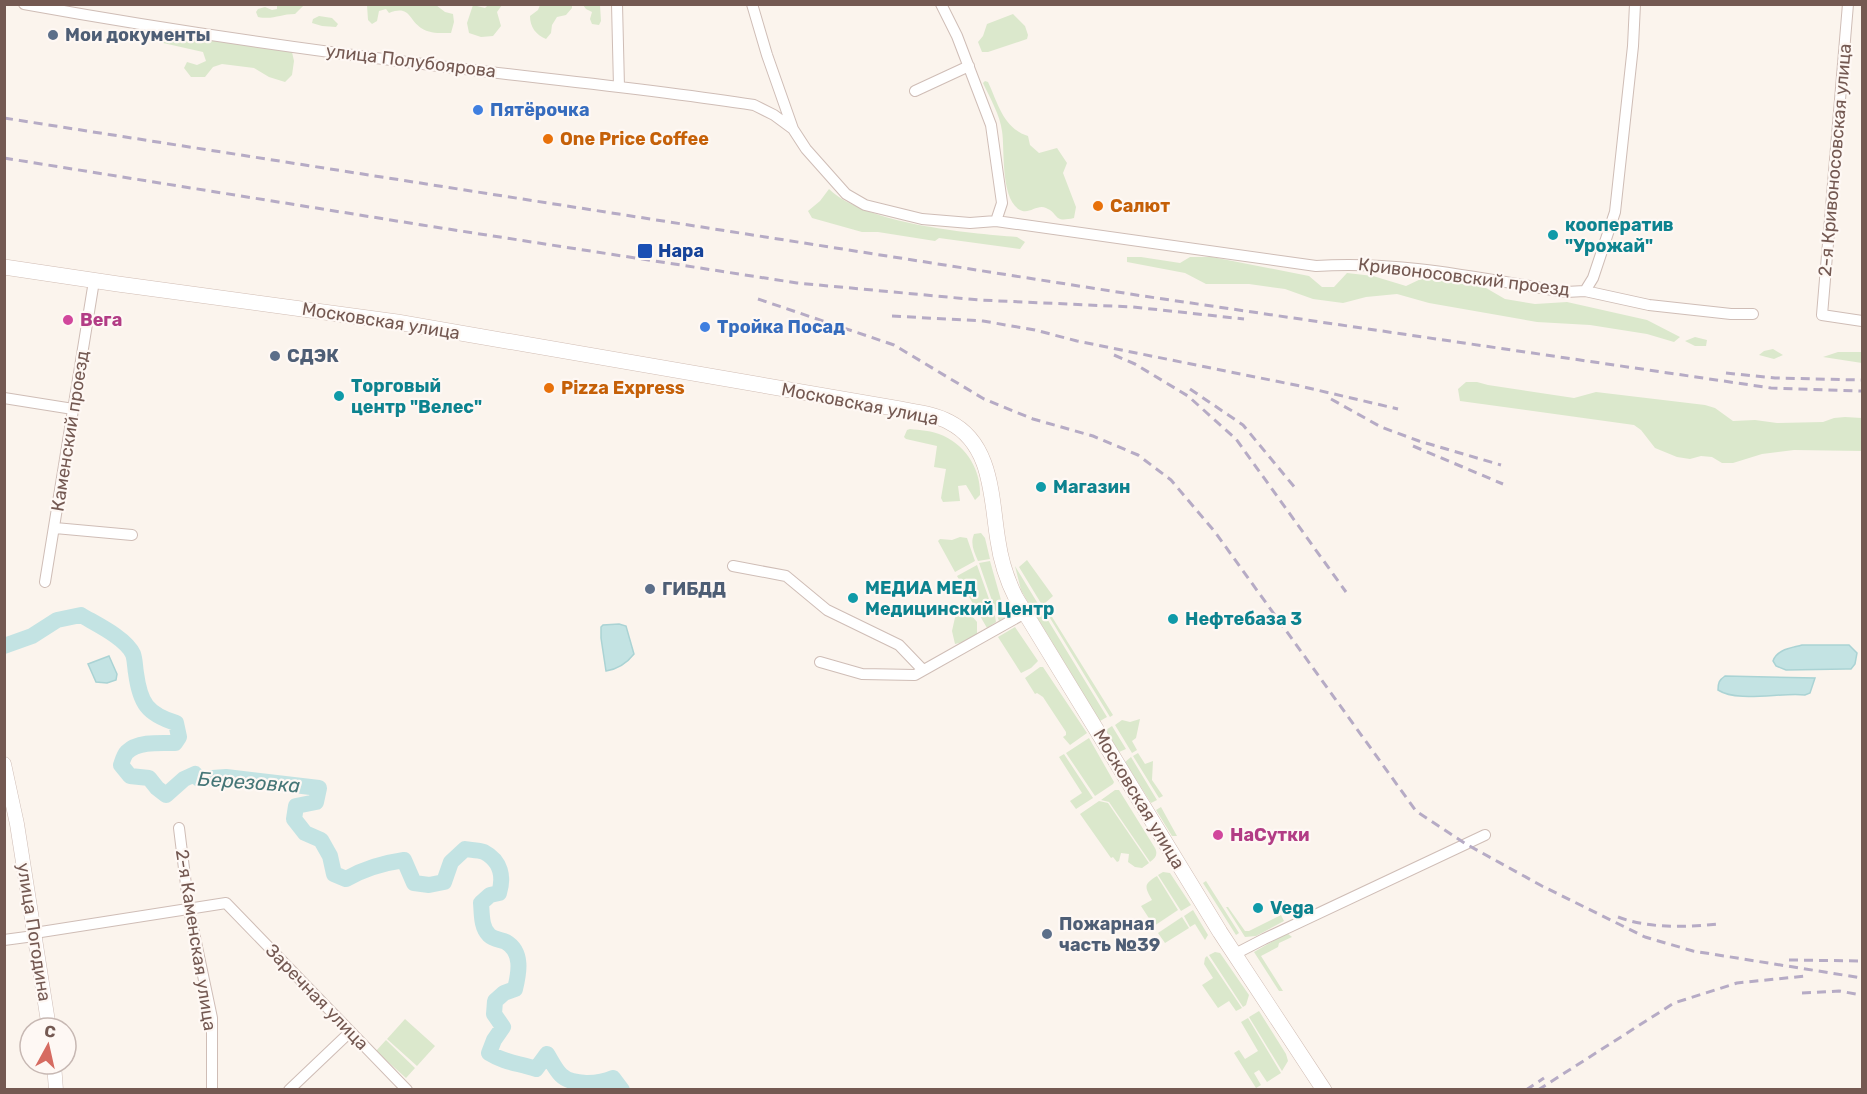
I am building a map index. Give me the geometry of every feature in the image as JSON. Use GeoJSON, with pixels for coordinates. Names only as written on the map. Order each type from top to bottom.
{"type":"FeatureCollection","features":[{"type":"Feature","properties":{"kind":"main road","name":"Московская улица"},"geometry":{"type":"LineString","coordinates":[[4,267],[407,324],[900,409],[943,419],[954,424],[968,435],[982,457],[990,487],[1003,568],[1024,613],[1235,954],[1324,1089]]}},
{"type":"Feature","properties":{"kind":"street","name":"улица Полубоярова"},"geometry":{"type":"LineString","coordinates":[[24,4],[120,21],[406,62],[754,105],[774,115],[793,129]]}},
{"type":"Feature","properties":{"kind":"street"},"geometry":{"type":"LineString","coordinates":[[617,4],[619,87]]}},
{"type":"Feature","properties":{"kind":"street"},"geometry":{"type":"LineString","coordinates":[[752,4],[793,129]]}},
{"type":"Feature","properties":{"kind":"street"},"geometry":{"type":"LineString","coordinates":[[941,4],[957,36],[992,125],[1002,203],[996,221]]}},
{"type":"Feature","properties":{"kind":"street"},"geometry":{"type":"LineString","coordinates":[[1585,291],[1593,278],[1615,212],[1632,57],[1635,4]]}},
{"type":"Feature","properties":{"kind":"street","name":"2-я Кривоносовская улица"},"geometry":{"type":"LineString","coordinates":[[1848,4],[1822,315],[1863,321]]}},
{"type":"Feature","properties":{"kind":"street"},"geometry":{"type":"LineString","coordinates":[[915,91],[969,66]]}},
{"type":"Feature","properties":{"kind":"street","name":"Кривоносовский проезд"},"geometry":{"type":"LineString","coordinates":[[793,129],[806,149],[846,194],[865,205],[922,219],[970,223],[996,221],[1316,266],[1390,265],[1566,292],[1585,291],[1649,305],[1731,314],[1753,314]]}},
{"type":"Feature","properties":{"kind":"street","name":"Каменский проезд"},"geometry":{"type":"LineString","coordinates":[[45,582],[94,280]]}},
{"type":"Feature","properties":{"kind":"street"},"geometry":{"type":"LineString","coordinates":[[4,398],[73,409]]}},
{"type":"Feature","properties":{"kind":"street"},"geometry":{"type":"LineString","coordinates":[[55,528],[132,535]]}},
{"type":"Feature","properties":{"kind":"street"},"geometry":{"type":"LineString","coordinates":[[733,566],[786,576],[827,610],[899,645],[923,670]]}},
{"type":"Feature","properties":{"kind":"street"},"geometry":{"type":"LineString","coordinates":[[820,662],[862,674],[915,675],[1024,613]]}},
{"type":"Feature","properties":{"kind":"street","name":"улица Погодина"},"geometry":{"type":"LineString","coordinates":[[4,765],[17,824],[47,1016]]}},
{"type":"Feature","properties":{"kind":"street","name":"2-я Каменская улица"},"geometry":{"type":"LineString","coordinates":[[179,828],[189,909],[212,1018],[212,1089]]}},
{"type":"Feature","properties":{"kind":"street"},"geometry":{"type":"LineString","coordinates":[[1235,954],[1485,835]]}},
{"type":"Feature","properties":{"kind":"street","name":"Заречная улица"},"geometry":{"type":"LineString","coordinates":[[189,909],[226,903],[407,1089]]}},
{"type":"Feature","properties":{"kind":"street"},"geometry":{"type":"LineString","coordinates":[[4,940],[189,909]]}},
{"type":"Feature","properties":{"kind":"street"},"geometry":{"type":"LineString","coordinates":[[289,1089],[350,1032]]}},
{"type":"Feature","properties":{"kind":"green space"},"geometry":{"type":"Polygon","coordinates":[[[277,4],[304,5],[295,14],[268,18],[258,17],[256,12],[258,9],[265,7],[272,10],[277,9],[277,4]]]}},
{"type":"Feature","properties":{"kind":"green space"},"geometry":{"type":"Polygon","coordinates":[[[367,5],[436,5],[445,12],[453,14],[454,22],[451,33],[432,32],[421,28],[405,12],[389,13],[386,9],[379,11],[377,21],[372,24],[368,20],[367,5]]]}},
{"type":"Feature","properties":{"kind":"green space"},"geometry":{"type":"Polygon","coordinates":[[[473,5],[485,8],[488,5],[502,5],[497,12],[501,26],[493,36],[481,37],[469,33],[467,23],[473,5]]]}},
{"type":"Feature","properties":{"kind":"green space"},"geometry":{"type":"Polygon","coordinates":[[[540,5],[572,5],[566,15],[557,17],[546,39],[534,30],[530,20],[530,16],[538,10],[540,5]]]}},
{"type":"Feature","properties":{"kind":"green space"},"geometry":{"type":"Polygon","coordinates":[[[583,5],[600,5],[599,25],[592,24],[590,19],[592,12],[583,5]]]}},
{"type":"Feature","properties":{"kind":"green space"},"geometry":{"type":"Polygon","coordinates":[[[1013,14],[1025,26],[1027,39],[982,52],[978,42],[987,24],[1013,14]]]}},
{"type":"Feature","properties":{"kind":"green space"},"geometry":{"type":"Polygon","coordinates":[[[319,16],[332,18],[338,24],[336,27],[312,23],[313,19],[319,16]]]}},
{"type":"Feature","properties":{"kind":"green space"},"geometry":{"type":"Polygon","coordinates":[[[163,31],[292,52],[294,61],[292,75],[285,82],[269,77],[254,68],[222,64],[213,67],[205,77],[191,77],[184,68],[187,62],[197,65],[206,61],[203,52],[163,43],[161,40],[163,31]]]}},
{"type":"Feature","properties":{"kind":"green space"},"geometry":{"type":"Polygon","coordinates":[[[988,82],[1002,114],[1013,127],[1028,136],[1030,145],[1039,153],[1057,148],[1067,163],[1063,173],[1076,207],[1074,218],[1059,219],[1043,207],[1023,211],[1014,204],[1006,185],[1001,125],[983,83],[988,82]]]}},
{"type":"Feature","properties":{"kind":"green space"},"geometry":{"type":"Polygon","coordinates":[[[829,189],[845,201],[891,219],[972,233],[1017,237],[1025,242],[1020,249],[939,238],[935,241],[878,232],[862,232],[812,218],[808,211],[829,189]]]}},
{"type":"Feature","properties":{"kind":"green space"},"geometry":{"type":"Polygon","coordinates":[[[1127,257],[1180,263],[1190,257],[1212,257],[1309,276],[1322,287],[1334,287],[1347,273],[1373,276],[1406,286],[1425,277],[1486,288],[1505,299],[1535,304],[1567,302],[1647,320],[1680,337],[1674,342],[1647,334],[1590,325],[1537,322],[1429,303],[1397,294],[1366,297],[1343,303],[1313,299],[1285,289],[1249,284],[1206,284],[1185,273],[1127,262],[1127,257]]]}},
{"type":"Feature","properties":{"kind":"green space"},"geometry":{"type":"Polygon","coordinates":[[[1695,337],[1707,340],[1706,346],[1695,346],[1685,341],[1695,337]]]}},
{"type":"Feature","properties":{"kind":"green space"},"geometry":{"type":"Polygon","coordinates":[[[1773,349],[1783,355],[1774,359],[1759,355],[1764,351],[1773,349]]]}},
{"type":"Feature","properties":{"kind":"green space"},"geometry":{"type":"Polygon","coordinates":[[[1838,352],[1862,352],[1862,363],[1823,357],[1838,352]]]}},
{"type":"Feature","properties":{"kind":"green space"},"geometry":{"type":"Polygon","coordinates":[[[1466,382],[1574,398],[1596,392],[1705,405],[1715,408],[1733,421],[1823,422],[1834,418],[1862,418],[1862,451],[1794,450],[1762,454],[1733,463],[1722,463],[1712,457],[1701,456],[1690,459],[1677,457],[1655,448],[1634,425],[1460,401],[1458,389],[1466,382]]]}},
{"type":"Feature","properties":{"kind":"green space"},"geometry":{"type":"Polygon","coordinates":[[[910,429],[939,434],[963,450],[978,475],[980,495],[975,500],[966,485],[958,486],[960,501],[943,502],[941,498],[946,469],[934,467],[937,446],[906,439],[904,437],[910,429]]]}},
{"type":"Feature","properties":{"kind":"green space"},"geometry":{"type":"Polygon","coordinates":[[[981,533],[985,538],[990,559],[978,561],[972,541],[974,534],[981,533]]]}},
{"type":"Feature","properties":{"kind":"green space"},"geometry":{"type":"Polygon","coordinates":[[[967,538],[975,561],[955,572],[938,541],[967,538]]]}},
{"type":"Feature","properties":{"kind":"green space"},"geometry":{"type":"Polygon","coordinates":[[[1027,560],[1053,596],[1044,604],[1113,715],[1110,717],[1019,567],[1027,560]]]}},
{"type":"Feature","properties":{"kind":"green space"},"geometry":{"type":"Polygon","coordinates":[[[990,561],[1005,614],[1004,618],[999,621],[979,563],[990,561]]]}},
{"type":"Feature","properties":{"kind":"green space"},"geometry":{"type":"Polygon","coordinates":[[[977,565],[996,622],[987,628],[957,576],[977,565]]]}},
{"type":"Feature","properties":{"kind":"green space"},"geometry":{"type":"Polygon","coordinates":[[[1015,566],[1107,717],[1100,721],[1021,590],[1015,566]]]}},
{"type":"Feature","properties":{"kind":"green space"},"geometry":{"type":"Polygon","coordinates":[[[966,609],[977,622],[977,634],[968,641],[955,644],[952,631],[956,613],[966,609]]]}},
{"type":"Feature","properties":{"kind":"green space"},"geometry":{"type":"Polygon","coordinates":[[[1015,627],[1038,661],[1021,673],[998,637],[1015,627]]]}},
{"type":"Feature","properties":{"kind":"green space"},"geometry":{"type":"Polygon","coordinates":[[[1043,667],[1087,733],[1070,745],[1063,737],[1066,732],[1043,697],[1035,694],[1025,678],[1043,667]]]}},
{"type":"Feature","properties":{"kind":"green space"},"geometry":{"type":"Polygon","coordinates":[[[1140,719],[1136,738],[1132,741],[1137,750],[1132,753],[1115,725],[1122,720],[1130,722],[1140,719]]]}},
{"type":"Feature","properties":{"kind":"green space"},"geometry":{"type":"Polygon","coordinates":[[[1112,726],[1126,749],[1119,752],[1106,730],[1112,726]]]}},
{"type":"Feature","properties":{"kind":"green space"},"geometry":{"type":"Polygon","coordinates":[[[1089,738],[1114,782],[1095,796],[1066,753],[1089,738]]]}},
{"type":"Feature","properties":{"kind":"green space"},"geometry":{"type":"Polygon","coordinates":[[[1138,753],[1145,764],[1153,761],[1152,780],[1163,796],[1159,798],[1133,756],[1138,753]]]}},
{"type":"Feature","properties":{"kind":"green space"},"geometry":{"type":"Polygon","coordinates":[[[1064,754],[1093,798],[1076,809],[1070,801],[1082,793],[1059,757],[1064,754]]]}},
{"type":"Feature","properties":{"kind":"green space"},"geometry":{"type":"Polygon","coordinates":[[[1131,757],[1157,800],[1151,803],[1125,762],[1131,757]]]}},
{"type":"Feature","properties":{"kind":"green space"},"geometry":{"type":"Polygon","coordinates":[[[1115,790],[1119,790],[1155,848],[1156,856],[1150,862],[1109,802],[1101,800],[1115,790]]]}},
{"type":"Feature","properties":{"kind":"green space"},"geometry":{"type":"Polygon","coordinates":[[[1099,801],[1108,803],[1149,863],[1142,868],[1135,867],[1128,862],[1129,854],[1121,853],[1117,862],[1113,857],[1111,858],[1080,814],[1099,801]]]}},
{"type":"Feature","properties":{"kind":"green space"},"geometry":{"type":"Polygon","coordinates":[[[1161,807],[1177,836],[1172,836],[1156,810],[1161,807]]]}},
{"type":"Feature","properties":{"kind":"green space"},"geometry":{"type":"Polygon","coordinates":[[[1163,872],[1170,873],[1191,905],[1181,911],[1158,875],[1163,872]]]}},
{"type":"Feature","properties":{"kind":"green space"},"geometry":{"type":"Polygon","coordinates":[[[1157,876],[1178,910],[1154,926],[1141,906],[1152,900],[1147,886],[1157,876]]]}},
{"type":"Feature","properties":{"kind":"green space"},"geometry":{"type":"Polygon","coordinates":[[[1206,881],[1239,933],[1236,935],[1203,883],[1206,881]]]}},
{"type":"Feature","properties":{"kind":"green space"},"geometry":{"type":"Polygon","coordinates":[[[1226,907],[1245,931],[1281,915],[1284,921],[1256,936],[1245,937],[1226,907]]]}},
{"type":"Feature","properties":{"kind":"green space"},"geometry":{"type":"Polygon","coordinates":[[[1193,910],[1208,935],[1205,940],[1195,924],[1190,927],[1184,916],[1193,910]]]}},
{"type":"Feature","properties":{"kind":"green space"},"geometry":{"type":"Polygon","coordinates":[[[1182,917],[1189,928],[1165,943],[1158,933],[1182,917]]]}},
{"type":"Feature","properties":{"kind":"green space"},"geometry":{"type":"Polygon","coordinates":[[[1287,933],[1292,937],[1261,956],[1283,991],[1279,991],[1254,952],[1287,933]]]}},
{"type":"Feature","properties":{"kind":"green space"},"geometry":{"type":"Polygon","coordinates":[[[1215,952],[1220,953],[1249,995],[1243,1007],[1209,955],[1215,952]]]}},
{"type":"Feature","properties":{"kind":"green space"},"geometry":{"type":"Polygon","coordinates":[[[1207,956],[1242,1008],[1236,1011],[1229,1001],[1218,1008],[1202,985],[1213,978],[1204,964],[1207,956]]]}},
{"type":"Feature","properties":{"kind":"green space"},"geometry":{"type":"Polygon","coordinates":[[[1259,1011],[1286,1054],[1288,1061],[1282,1071],[1249,1017],[1259,1011]]]}},
{"type":"Feature","properties":{"kind":"green space"},"geometry":{"type":"Polygon","coordinates":[[[1248,1018],[1281,1073],[1267,1082],[1259,1070],[1254,1073],[1261,1085],[1256,1088],[1234,1053],[1239,1050],[1245,1059],[1258,1051],[1241,1022],[1248,1018]]]}},
{"type":"Feature","properties":{"kind":"green space"},"geometry":{"type":"Polygon","coordinates":[[[405,1019],[435,1046],[417,1066],[387,1039],[405,1019]]]}},
{"type":"Feature","properties":{"kind":"green space"},"geometry":{"type":"Polygon","coordinates":[[[386,1040],[415,1068],[406,1078],[376,1051],[386,1040]]]}},
{"type":"Feature","properties":{"kind":"water"},"geometry":{"type":"Polygon","coordinates":[[[619,624],[626,626],[634,654],[622,665],[606,671],[601,627],[619,624]]]}},
{"type":"Feature","properties":{"kind":"water"},"geometry":{"type":"Polygon","coordinates":[[[1802,645],[1849,645],[1857,653],[1855,664],[1851,669],[1786,670],[1776,666],[1773,661],[1778,654],[1802,645]]]}},
{"type":"Feature","properties":{"kind":"water"},"geometry":{"type":"Polygon","coordinates":[[[109,656],[117,674],[116,680],[107,683],[96,682],[88,664],[109,656]]]}},
{"type":"Feature","properties":{"kind":"water"},"geometry":{"type":"Polygon","coordinates":[[[1725,676],[1815,678],[1810,693],[1805,695],[1748,697],[1726,694],[1718,690],[1719,682],[1725,676]]]}},
{"type":"Feature","properties":{"kind":"waterway","name":"Березовка"},"geometry":{"type":"LineString","coordinates":[[4,646],[32,636],[57,620],[81,615],[117,637],[133,654],[143,700],[158,716],[176,723],[179,737],[175,743],[143,744],[132,748],[127,752],[121,765],[130,776],[149,778],[166,795],[184,779],[195,774],[199,779],[226,777],[319,788],[316,802],[296,806],[294,819],[305,833],[321,840],[330,856],[334,874],[346,879],[374,866],[404,860],[414,883],[429,885],[444,882],[451,862],[465,849],[482,851],[490,856],[498,865],[501,881],[499,893],[490,895],[481,903],[483,924],[486,932],[506,942],[515,951],[518,970],[515,989],[504,993],[495,1001],[494,1014],[503,1027],[489,1053],[506,1061],[536,1069],[547,1054],[566,1079],[586,1083],[613,1078],[622,1090]]}},
{"type":"Feature","properties":{"kind":"railway"},"geometry":{"type":"LineString","coordinates":[[4,118],[1143,296],[1771,388],[1862,391]]}},
{"type":"Feature","properties":{"kind":"railway"},"geometry":{"type":"LineString","coordinates":[[4,158],[797,283],[979,300],[1133,307],[1244,319]]}},
{"type":"Feature","properties":{"kind":"railway"},"geometry":{"type":"LineString","coordinates":[[758,299],[894,345],[984,399],[1033,419],[1093,436],[1138,455],[1171,480],[1215,532],[1416,811],[1466,844],[1542,886],[1645,937],[1693,951],[1862,978]]}},
{"type":"Feature","properties":{"kind":"railway"},"geometry":{"type":"LineString","coordinates":[[892,316],[983,321],[1035,330],[1077,341],[1300,386],[1398,409]]}},
{"type":"Feature","properties":{"kind":"railway"},"geometry":{"type":"LineString","coordinates":[[1114,355],[1135,364],[1188,396],[1236,439],[1346,592]]}},
{"type":"Feature","properties":{"kind":"railway"},"geometry":{"type":"LineString","coordinates":[[1726,373],[1775,378],[1862,380]]}},
{"type":"Feature","properties":{"kind":"railway"},"geometry":{"type":"LineString","coordinates":[[1190,389],[1243,425],[1296,489]]}},
{"type":"Feature","properties":{"kind":"railway"},"geometry":{"type":"LineString","coordinates":[[1331,399],[1381,427],[1419,441],[1501,465]]}},
{"type":"Feature","properties":{"kind":"railway"},"geometry":{"type":"LineString","coordinates":[[1413,446],[1503,484]]}},
{"type":"Feature","properties":{"kind":"railway"},"geometry":{"type":"LineString","coordinates":[[1618,917],[1655,925],[1718,924]]}},
{"type":"Feature","properties":{"kind":"railway"},"geometry":{"type":"LineString","coordinates":[[1789,960],[1862,961]]}},
{"type":"Feature","properties":{"kind":"railway"},"geometry":{"type":"LineString","coordinates":[[1538,1090],[1674,1003],[1737,983],[1806,976]]}},
{"type":"Feature","properties":{"kind":"railway"},"geometry":{"type":"LineString","coordinates":[[1802,993],[1839,991],[1862,995]]}},
{"type":"Feature","properties":{"kind":"railway"},"geometry":{"type":"LineString","coordinates":[[1526,1090],[1544,1078]]}},
{"type":"Feature","properties":{"kind":"place","name":"Мои документы"},"geometry":{"type":"Point","coordinates":[53,35]}},
{"type":"Feature","properties":{"kind":"place","name":"Пятёрочка"},"geometry":{"type":"Point","coordinates":[478,110]}},
{"type":"Feature","properties":{"kind":"place","name":"One Price Coffee"},"geometry":{"type":"Point","coordinates":[548,139]}},
{"type":"Feature","properties":{"kind":"place","name":"Салют"},"geometry":{"type":"Point","coordinates":[1098,206]}},
{"type":"Feature","properties":{"kind":"place","name":"кооператив \"Урожай\""},"geometry":{"type":"Point","coordinates":[1553,235]}},
{"type":"Feature","properties":{"kind":"place","name":"Нара"},"geometry":{"type":"Point","coordinates":[645,251]}},
{"type":"Feature","properties":{"kind":"place","name":"Вега"},"geometry":{"type":"Point","coordinates":[68,320]}},
{"type":"Feature","properties":{"kind":"place","name":"Тройка Посад"},"geometry":{"type":"Point","coordinates":[705,327]}},
{"type":"Feature","properties":{"kind":"place","name":"СДЭК"},"geometry":{"type":"Point","coordinates":[275,356]}},
{"type":"Feature","properties":{"kind":"place","name":"Pizza Express"},"geometry":{"type":"Point","coordinates":[549,388]}},
{"type":"Feature","properties":{"kind":"place","name":"Торговый центр \"Велес\""},"geometry":{"type":"Point","coordinates":[339,396]}},
{"type":"Feature","properties":{"kind":"place","name":"Магазин"},"geometry":{"type":"Point","coordinates":[1041,487]}},
{"type":"Feature","properties":{"kind":"place","name":"ГИБДД"},"geometry":{"type":"Point","coordinates":[650,589]}},
{"type":"Feature","properties":{"kind":"place","name":"МЕДИА МЕД Медицинский Центр"},"geometry":{"type":"Point","coordinates":[853,598]}},
{"type":"Feature","properties":{"kind":"place","name":"Нефтебаза 3"},"geometry":{"type":"Point","coordinates":[1173,619]}},
{"type":"Feature","properties":{"kind":"place","name":"НаСутки"},"geometry":{"type":"Point","coordinates":[1218,835]}},
{"type":"Feature","properties":{"kind":"place","name":"Vega"},"geometry":{"type":"Point","coordinates":[1258,908]}},
{"type":"Feature","properties":{"kind":"place","name":"Пожарная часть №39"},"geometry":{"type":"Point","coordinates":[1047,934]}}]}
